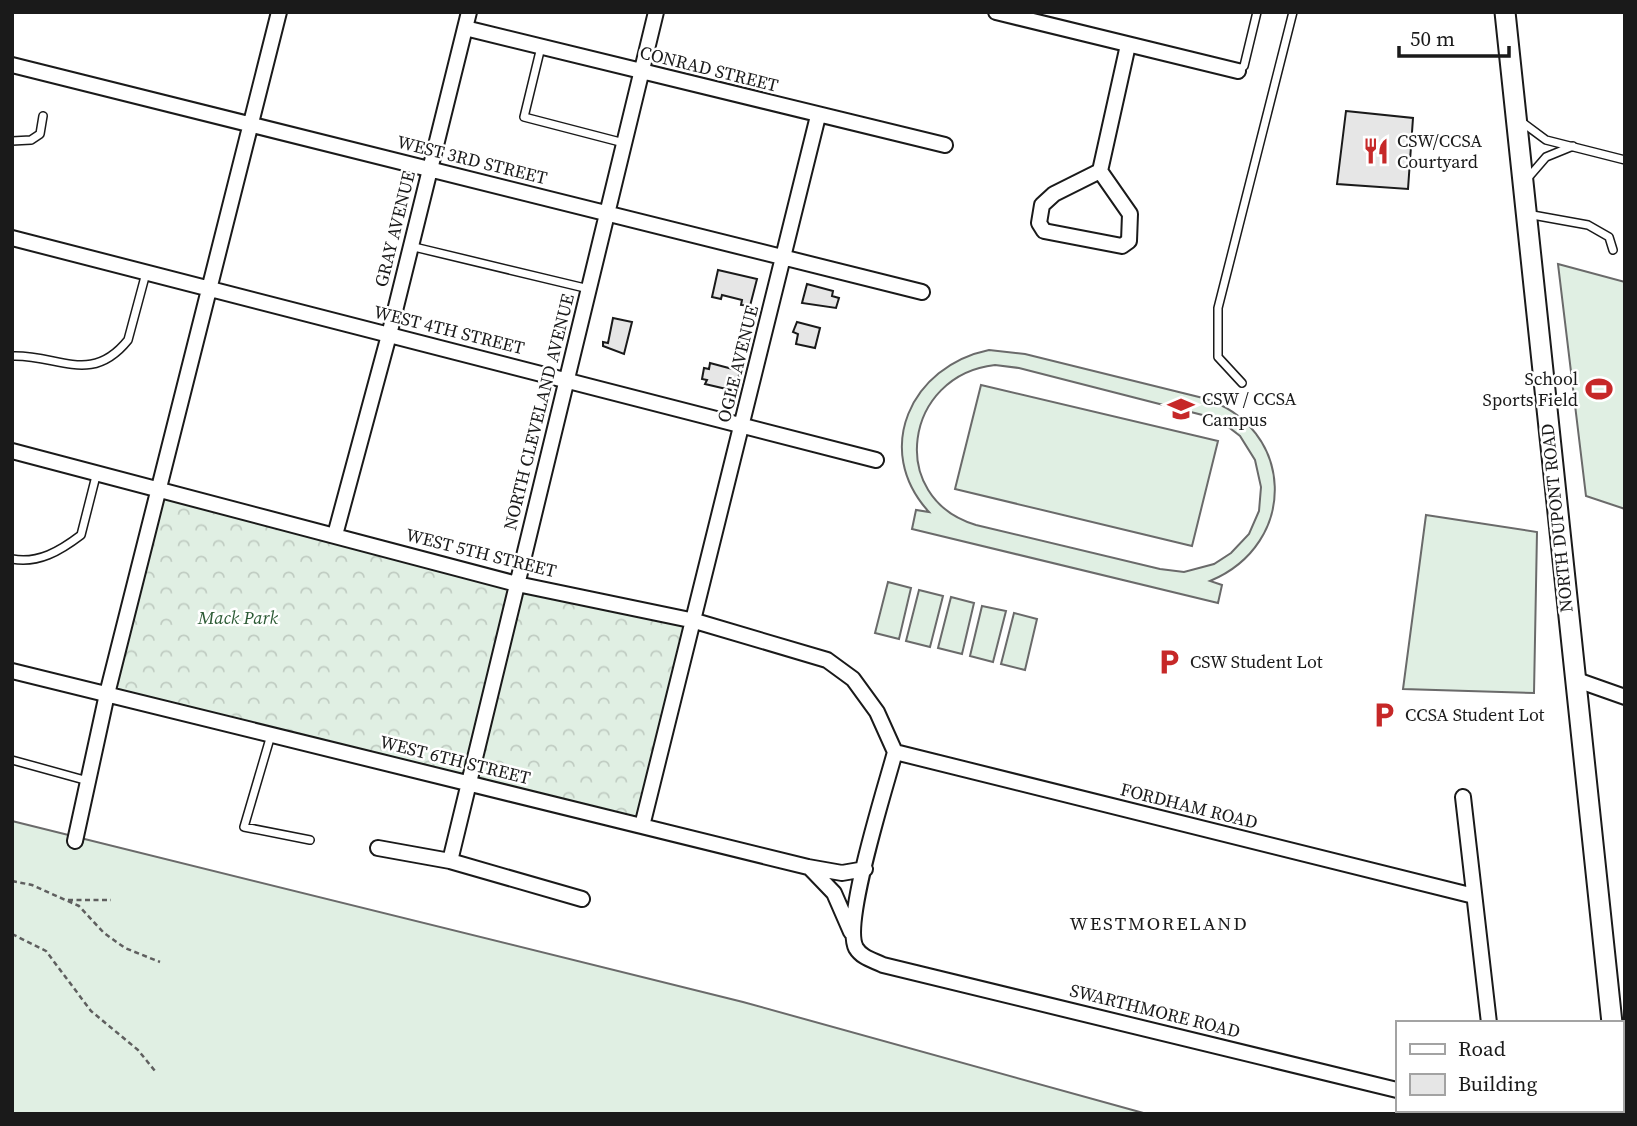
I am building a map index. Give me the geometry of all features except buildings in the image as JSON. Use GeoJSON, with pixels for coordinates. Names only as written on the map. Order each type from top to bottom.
{"type":"FeatureCollection","features":[{"type":"Feature","properties":{"kind":"main road","name":"NORTH DUPONT ROAD"},"geometry":{"type":"LineString","coordinates":[[1504,12],[1612,1021]]}},
{"type":"Feature","properties":{"kind":"street"},"geometry":{"type":"LineString","coordinates":[[75,841],[107,694],[162,488],[279,12]]}},
{"type":"Feature","properties":{"kind":"street","name":"GRAY AVENUE"},"geometry":{"type":"LineString","coordinates":[[335,535],[389,335],[469,12]]}},
{"type":"Feature","properties":{"kind":"street","name":"NORTH CLEVELAND AVENUE"},"geometry":{"type":"LineString","coordinates":[[450,861],[656,12]]}},
{"type":"Feature","properties":{"kind":"street"},"geometry":{"type":"LineString","coordinates":[[996,12],[1238,71]]}},
{"type":"Feature","properties":{"kind":"street","name":"CONRAD STREET"},"geometry":{"type":"LineString","coordinates":[[465,28],[944,145]]}},
{"type":"Feature","properties":{"kind":"street"},"geometry":{"type":"LineString","coordinates":[[1100,171],[1054,194],[1042,205],[1039,223],[1044,231],[1122,246],[1129,241],[1130,214],[1100,171],[1128,45]]}},
{"type":"Feature","properties":{"kind":"street","name":"WEST 3RD STREET"},"geometry":{"type":"LineString","coordinates":[[12,65],[922,292]]}},
{"type":"Feature","properties":{"kind":"street","name":"OGLE AVENUE"},"geometry":{"type":"LineString","coordinates":[[642,826],[695,621],[818,116]]}},
{"type":"Feature","properties":{"kind":"street","name":"WEST 4TH STREET"},"geometry":{"type":"LineString","coordinates":[[12,239],[876,460]]}},
{"type":"Feature","properties":{"kind":"street","name":"WEST 5TH STREET"},"geometry":{"type":"LineString","coordinates":[[12,451],[162,488],[517,584],[695,621],[827,660],[853,679],[877,712],[895,752]]}},
{"type":"Feature","properties":{"kind":"street","name":"WEST 6TH STREET"},"geometry":{"type":"LineString","coordinates":[[12,671],[808,867],[842,873],[865,869]]}},
{"type":"Feature","properties":{"kind":"street"},"geometry":{"type":"LineString","coordinates":[[1574,679],[1625,697]]}},
{"type":"Feature","properties":{"kind":"street"},"geometry":{"type":"LineString","coordinates":[[852,936],[855,901],[895,752]]}},
{"type":"Feature","properties":{"kind":"street","name":"FORDHAM ROAD"},"geometry":{"type":"LineString","coordinates":[[895,752],[1474,897]]}},
{"type":"Feature","properties":{"kind":"street"},"geometry":{"type":"LineString","coordinates":[[1462,797],[1489,1021]]}},
{"type":"Feature","properties":{"kind":"street"},"geometry":{"type":"LineString","coordinates":[[378,848],[450,861],[582,899]]}},
{"type":"Feature","properties":{"kind":"street"},"geometry":{"type":"LineString","coordinates":[[808,867],[834,893],[852,936]]}},
{"type":"Feature","properties":{"kind":"street","name":"SWARTHMORE ROAD"},"geometry":{"type":"LineString","coordinates":[[852,936],[855,946],[864,957],[904,970],[1396,1090]]}},
{"type":"Feature","properties":{"kind":"lane"},"geometry":{"type":"LineString","coordinates":[[1238,71],[1244,66],[1257,12]]}},
{"type":"Feature","properties":{"kind":"lane"},"geometry":{"type":"LineString","coordinates":[[1242,383],[1219,358],[1218,309],[1293,12]]}},
{"type":"Feature","properties":{"kind":"lane"},"geometry":{"type":"LineString","coordinates":[[541,47],[524,117],[624,143]]}},
{"type":"Feature","properties":{"kind":"lane"},"geometry":{"type":"LineString","coordinates":[[12,141],[31,140],[40,134],[43,116]]}},
{"type":"Feature","properties":{"kind":"lane"},"geometry":{"type":"LineString","coordinates":[[1516,117],[1546,140],[1625,160]]}},
{"type":"Feature","properties":{"kind":"lane"},"geometry":{"type":"LineString","coordinates":[[1523,184],[1546,157],[1574,146]]}},
{"type":"Feature","properties":{"kind":"lane"},"geometry":{"type":"LineString","coordinates":[[1526,214],[1588,225],[1609,237],[1613,250]]}},
{"type":"Feature","properties":{"kind":"lane"},"geometry":{"type":"LineString","coordinates":[[410,246],[589,289]]}},
{"type":"Feature","properties":{"kind":"lane"},"geometry":{"type":"LineString","coordinates":[[12,356],[81,367],[94,365],[121,349],[131,331],[146,272]]}},
{"type":"Feature","properties":{"kind":"lane"},"geometry":{"type":"LineString","coordinates":[[12,559],[28,563],[48,555],[81,535],[97,472]]}},
{"type":"Feature","properties":{"kind":"lane"},"geometry":{"type":"LineString","coordinates":[[271,734],[244,827],[310,840]]}},
{"type":"Feature","properties":{"kind":"lane"},"geometry":{"type":"LineString","coordinates":[[12,761],[88,781]]}},
{"type":"Feature","properties":{"kind":"path"},"geometry":{"type":"LineString","coordinates":[[12,881],[32,885],[79,906],[104,933],[125,948],[160,962]]}},
{"type":"Feature","properties":{"kind":"path"},"geometry":{"type":"LineString","coordinates":[[64,900],[111,900]]}},
{"type":"Feature","properties":{"kind":"path"},"geometry":{"type":"LineString","coordinates":[[12,934],[46,951],[91,1011],[138,1051],[155,1070]]}},
{"type":"Feature","properties":{"kind":"green space","name":"School Sports Field"},"geometry":{"type":"Polygon","coordinates":[[[1558,264],[1625,282],[1625,509],[1586,496],[1558,264]]]}},
{"type":"Feature","properties":{"kind":"green space"},"geometry":{"type":"Polygon","coordinates":[[[989,350],[1025,354],[1203,398],[1234,413],[1256,434],[1270,459],[1275,486],[1271,514],[1260,541],[1239,564],[1210,581],[1222,585],[1218,603],[912,529],[916,510],[929,512],[912,488],[903,463],[902,438],[908,414],[921,392],[939,373],[962,359],[989,350]],[[995,365],[964,374],[941,390],[925,413],[918,439],[918,465],[928,490],[947,511],[976,525],[1160,569],[1184,572],[1214,564],[1231,553],[1249,534],[1259,511],[1261,487],[1255,460],[1240,436],[1218,419],[1019,368],[995,365]]]}},
{"type":"Feature","properties":{"kind":"green space"},"geometry":{"type":"Polygon","coordinates":[[[981,385],[1218,441],[1192,546],[955,489],[981,385]]]}},
{"type":"Feature","properties":{"kind":"green space","name":"Mack Park"},"geometry":{"type":"Polygon","coordinates":[[[162,488],[517,584],[695,621],[642,826],[107,694],[162,488]]]}},
{"type":"Feature","properties":{"kind":"green space"},"geometry":{"type":"Polygon","coordinates":[[[1426,515],[1537,532],[1534,693],[1403,689],[1426,515]]]}},
{"type":"Feature","properties":{"kind":"green space"},"geometry":{"type":"Polygon","coordinates":[[[888,582],[911,588],[899,639],[875,633],[888,582]]]}},
{"type":"Feature","properties":{"kind":"green space"},"geometry":{"type":"Polygon","coordinates":[[[919,590],[943,596],[930,647],[906,641],[919,590]]]}},
{"type":"Feature","properties":{"kind":"green space"},"geometry":{"type":"Polygon","coordinates":[[[951,597],[974,603],[962,654],[938,648],[951,597]]]}},
{"type":"Feature","properties":{"kind":"green space"},"geometry":{"type":"Polygon","coordinates":[[[982,606],[1006,611],[993,662],[970,656],[982,606]]]}},
{"type":"Feature","properties":{"kind":"green space"},"geometry":{"type":"Polygon","coordinates":[[[1014,613],[1037,619],[1025,670],[1001,664],[1014,613]]]}},
{"type":"Feature","properties":{"kind":"green space"},"geometry":{"type":"Polygon","coordinates":[[[12,821],[743,1002],[1147,1114],[12,1114],[12,821]]]}},
{"type":"Feature","properties":{"kind":"place","name":"CSW/CCSA Courtyard"},"geometry":{"type":"Point","coordinates":[1376,151]}},
{"type":"Feature","properties":{"kind":"place","name":"School Sports Field"},"geometry":{"type":"Point","coordinates":[1599,389]}},
{"type":"Feature","properties":{"kind":"place","name":"CSW / CCSA Campus"},"geometry":{"type":"Point","coordinates":[1181,409]}},
{"type":"Feature","properties":{"kind":"place","name":"CSW Student Lot"},"geometry":{"type":"Point","coordinates":[1169,662]}},
{"type":"Feature","properties":{"kind":"place","name":"CCSA Student Lot"},"geometry":{"type":"Point","coordinates":[1384,715]}},
{"type":"Feature","properties":{"kind":"district","name":"WESTMORELAND"},"geometry":{"type":"Point","coordinates":[1159,923]}}]}
